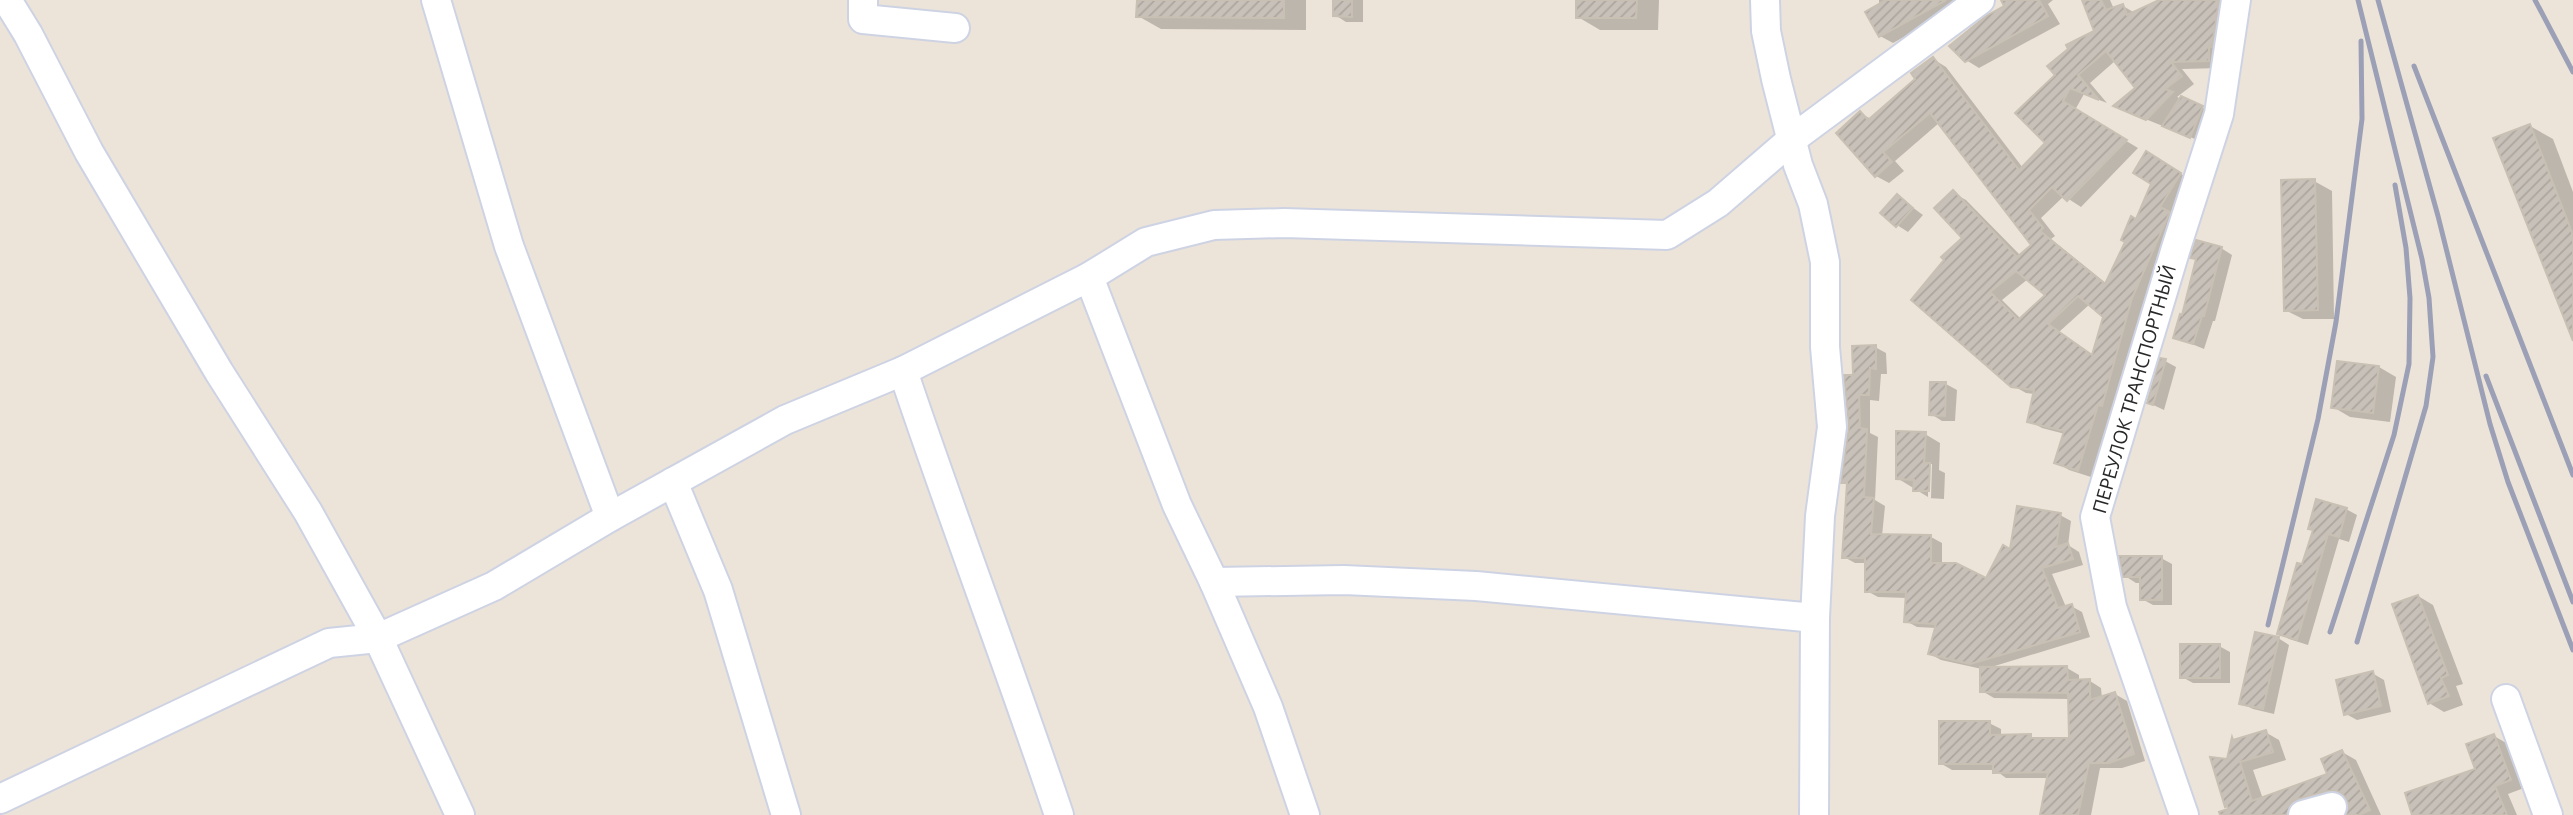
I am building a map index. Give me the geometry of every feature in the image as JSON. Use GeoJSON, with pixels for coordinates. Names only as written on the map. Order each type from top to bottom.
{"type":"FeatureCollection","features":[{"type":"Feature","properties":{"kind":"street"},"geometry":{"type":"LineString","coordinates":[[7,0],[28,34],[89,152],[219,372],[308,512],[378,638],[460,815]]}},
{"type":"Feature","properties":{"kind":"street"},"geometry":{"type":"LineString","coordinates":[[436,0],[507,240],[610,517]]}},
{"type":"Feature","properties":{"kind":"street"},"geometry":{"type":"LineString","coordinates":[[863,0],[863,19],[956,28]]}},
{"type":"Feature","properties":{"kind":"street"},"geometry":{"type":"LineString","coordinates":[[1765,0],[1766,31],[1791,141],[1813,204],[1825,262],[1825,347],[1832,427],[1820,516],[1815,618],[1814,815]]}},
{"type":"Feature","properties":{"kind":"street"},"geometry":{"type":"LineString","coordinates":[[4,804],[329,643],[378,638],[494,586],[610,517],[785,419],[904,371],[1089,277],[1146,243],[1214,225],[1284,223],[1667,235],[1718,203],[1791,141],[1980,0]]}},
{"type":"Feature","properties":{"kind":"street","name":"ПЕРЕУЛОК ТРАНСПОРТНЫЙ"},"geometry":{"type":"LineString","coordinates":[[2184,815],[2112,607],[2095,517],[2219,114],[2236,0]]}},
{"type":"Feature","properties":{"kind":"street"},"geometry":{"type":"LineString","coordinates":[[1089,277],[1177,505],[1268,706],[1305,815]]}},
{"type":"Feature","properties":{"kind":"street"},"geometry":{"type":"LineString","coordinates":[[904,371],[1059,815]]}},
{"type":"Feature","properties":{"kind":"street"},"geometry":{"type":"LineString","coordinates":[[673,482],[718,590],[786,815]]}},
{"type":"Feature","properties":{"kind":"street"},"geometry":{"type":"LineString","coordinates":[[1214,582],[1344,580],[1476,586],[1815,618]]}},
{"type":"Feature","properties":{"kind":"street"},"geometry":{"type":"LineString","coordinates":[[2506,699],[2548,815]]}},
{"type":"Feature","properties":{"kind":"street"},"geometry":{"type":"LineString","coordinates":[[2304,815],[2332,807]]}},
{"type":"Feature","properties":{"kind":"building"},"geometry":{"type":"Polygon","coordinates":[[[1137,0],[1284,0],[1284,18],[1136,17],[1137,0]]]}},
{"type":"Feature","properties":{"kind":"building"},"geometry":{"type":"Polygon","coordinates":[[[1333,0],[1352,0],[1352,17],[1333,16],[1333,0]]]}},
{"type":"Feature","properties":{"kind":"building"},"geometry":{"type":"Polygon","coordinates":[[[1576,0],[1637,0],[1636,18],[1576,18],[1576,0]]]}},
{"type":"Feature","properties":{"kind":"building"},"geometry":{"type":"Polygon","coordinates":[[[1886,0],[1946,0],[1879,37],[1865,12],[1886,0]]]}},
{"type":"Feature","properties":{"kind":"building"},"geometry":{"type":"Polygon","coordinates":[[[2001,0],[2039,0],[2048,16],[1965,62],[1949,46],[1986,16],[2004,6],[2001,0]]]}},
{"type":"Feature","properties":{"kind":"building"},"geometry":{"type":"Polygon","coordinates":[[[2082,0],[2101,0],[2106,10],[2123,4],[2127,15],[2159,0],[2219,0],[2212,47],[2209,46],[2209,61],[2171,62],[2182,76],[2165,89],[2173,92],[2146,120],[2113,106],[2135,88],[2106,51],[2078,75],[2099,100],[2070,88],[2063,101],[2127,140],[2067,201],[2052,187],[2029,210],[2043,228],[2040,231],[2105,284],[2125,242],[2121,240],[2131,216],[2136,219],[2151,184],[2133,173],[2146,151],[2181,173],[2160,207],[2170,212],[2132,298],[2102,406],[2098,405],[2078,471],[2054,463],[2064,431],[2027,422],[2034,390],[2011,387],[1911,300],[1944,260],[1941,257],[1962,238],[1934,208],[1953,190],[2017,257],[2031,245],[1930,113],[1883,152],[1892,162],[1875,177],[1836,133],[1860,111],[1868,120],[1915,79],[1911,73],[1933,57],[2019,170],[2045,143],[2015,113],[2055,75],[2047,66],[2068,49],[2066,45],[2094,31],[2082,0]],[[2016,271],[1990,292],[2018,320],[2045,295],[2016,271]],[[2078,296],[2048,324],[2092,355],[2103,317],[2078,296]]]}},
{"type":"Feature","properties":{"kind":"building"},"geometry":{"type":"Polygon","coordinates":[[[2181,96],[2203,106],[2190,138],[2162,126],[2181,96]]]}},
{"type":"Feature","properties":{"kind":"building"},"geometry":{"type":"Polygon","coordinates":[[[2530,124],[2573,235],[2573,341],[2493,138],[2530,124]]]}},
{"type":"Feature","properties":{"kind":"building"},"geometry":{"type":"Polygon","coordinates":[[[2315,179],[2318,310],[2284,311],[2281,180],[2315,179]]]}},
{"type":"Feature","properties":{"kind":"building"},"geometry":{"type":"Polygon","coordinates":[[[1897,194],[1913,208],[1896,227],[1880,213],[1897,194]]]}},
{"type":"Feature","properties":{"kind":"building"},"geometry":{"type":"Polygon","coordinates":[[[2196,240],[2222,247],[2204,316],[2193,344],[2173,338],[2180,314],[2182,315],[2196,259],[2190,258],[2196,240]]]}},
{"type":"Feature","properties":{"kind":"building"},"geometry":{"type":"Polygon","coordinates":[[[1876,345],[1876,369],[1870,368],[1869,395],[1859,395],[1860,428],[1867,429],[1864,497],[1874,498],[1871,534],[1931,535],[1931,563],[1956,563],[1986,578],[2003,545],[2010,549],[2017,506],[2061,513],[2056,547],[2068,543],[2073,559],[2042,568],[2058,608],[2072,604],[2080,632],[1970,664],[1928,654],[1936,624],[1904,622],[1906,592],[1865,592],[1865,558],[1842,558],[1847,483],[1841,483],[1849,426],[1844,375],[1853,375],[1852,346],[1876,345]]]}},
{"type":"Feature","properties":{"kind":"building"},"geometry":{"type":"Polygon","coordinates":[[[2160,358],[2166,359],[2153,405],[2147,403],[2160,358]]]}},
{"type":"Feature","properties":{"kind":"building"},"geometry":{"type":"Polygon","coordinates":[[[2337,361],[2379,366],[2373,413],[2331,408],[2337,361]]]}},
{"type":"Feature","properties":{"kind":"building"},"geometry":{"type":"Polygon","coordinates":[[[1930,382],[1946,382],[1945,416],[1929,415],[1930,382]]]}},
{"type":"Feature","properties":{"kind":"building"},"geometry":{"type":"Polygon","coordinates":[[[1896,431],[1926,432],[1924,463],[1930,463],[1929,491],[1913,491],[1914,480],[1896,479],[1896,431]]]}},
{"type":"Feature","properties":{"kind":"building"},"geometry":{"type":"Polygon","coordinates":[[[2316,499],[2347,508],[2339,537],[2328,534],[2297,640],[2277,634],[2297,563],[2302,564],[2313,530],[2308,529],[2316,499]]]}},
{"type":"Feature","properties":{"kind":"building"},"geometry":{"type":"Polygon","coordinates":[[[2119,556],[2162,556],[2162,600],[2140,600],[2140,577],[2123,577],[2119,556]]]}},
{"type":"Feature","properties":{"kind":"building"},"geometry":{"type":"Polygon","coordinates":[[[2418,595],[2448,675],[2441,678],[2449,696],[2428,704],[2392,604],[2418,595]]]}},
{"type":"Feature","properties":{"kind":"building"},"geometry":{"type":"Polygon","coordinates":[[[2255,632],[2279,637],[2263,709],[2239,704],[2255,632]]]}},
{"type":"Feature","properties":{"kind":"building"},"geometry":{"type":"Polygon","coordinates":[[[2180,644],[2220,644],[2220,678],[2180,678],[2180,644]]]}},
{"type":"Feature","properties":{"kind":"building"},"geometry":{"type":"Polygon","coordinates":[[[2067,666],[2068,680],[2090,679],[2090,700],[2115,692],[2134,754],[2109,763],[2089,763],[2078,815],[2040,815],[2048,772],[1993,773],[1993,764],[1939,764],[1939,721],[1990,721],[1990,735],[2031,734],[2031,738],[2069,738],[2068,693],[1980,692],[1980,667],[2067,666]]]}},
{"type":"Feature","properties":{"kind":"building"},"geometry":{"type":"Polygon","coordinates":[[[2373,671],[2381,706],[2344,715],[2336,680],[2373,671]]]}},
{"type":"Feature","properties":{"kind":"building"},"geometry":{"type":"Polygon","coordinates":[[[2266,730],[2273,752],[2240,762],[2252,801],[2327,774],[2321,759],[2342,750],[2370,810],[2359,815],[2346,815],[2348,803],[2344,796],[2337,791],[2328,791],[2298,799],[2291,804],[2287,815],[2220,815],[2219,812],[2228,809],[2225,807],[2210,757],[2227,759],[2232,737],[2233,740],[2266,730]]]}},
{"type":"Feature","properties":{"kind":"building"},"geometry":{"type":"Polygon","coordinates":[[[2494,734],[2511,780],[2495,786],[2507,815],[2412,815],[2405,793],[2475,769],[2466,744],[2494,734]]]}},
{"type":"Feature","properties":{"kind":"railway"},"geometry":{"type":"LineString","coordinates":[[2357,642],[2426,406],[2433,357],[2429,298],[2422,259],[2358,0]]}},
{"type":"Feature","properties":{"kind":"railway"},"geometry":{"type":"LineString","coordinates":[[2378,0],[2438,216],[2490,424],[2508,482],[2573,650]]}},
{"type":"Feature","properties":{"kind":"railway"},"geometry":{"type":"LineString","coordinates":[[2535,0],[2573,72]]}},
{"type":"Feature","properties":{"kind":"railway"},"geometry":{"type":"LineString","coordinates":[[2268,625],[2318,419],[2336,322],[2362,119],[2361,41]]}},
{"type":"Feature","properties":{"kind":"railway"},"geometry":{"type":"LineString","coordinates":[[2414,66],[2573,475]]}},
{"type":"Feature","properties":{"kind":"railway"},"geometry":{"type":"LineString","coordinates":[[2330,632],[2394,435],[2409,364],[2410,298],[2406,248],[2395,185]]}},
{"type":"Feature","properties":{"kind":"railway"},"geometry":{"type":"LineString","coordinates":[[2486,376],[2573,602]]}}]}
